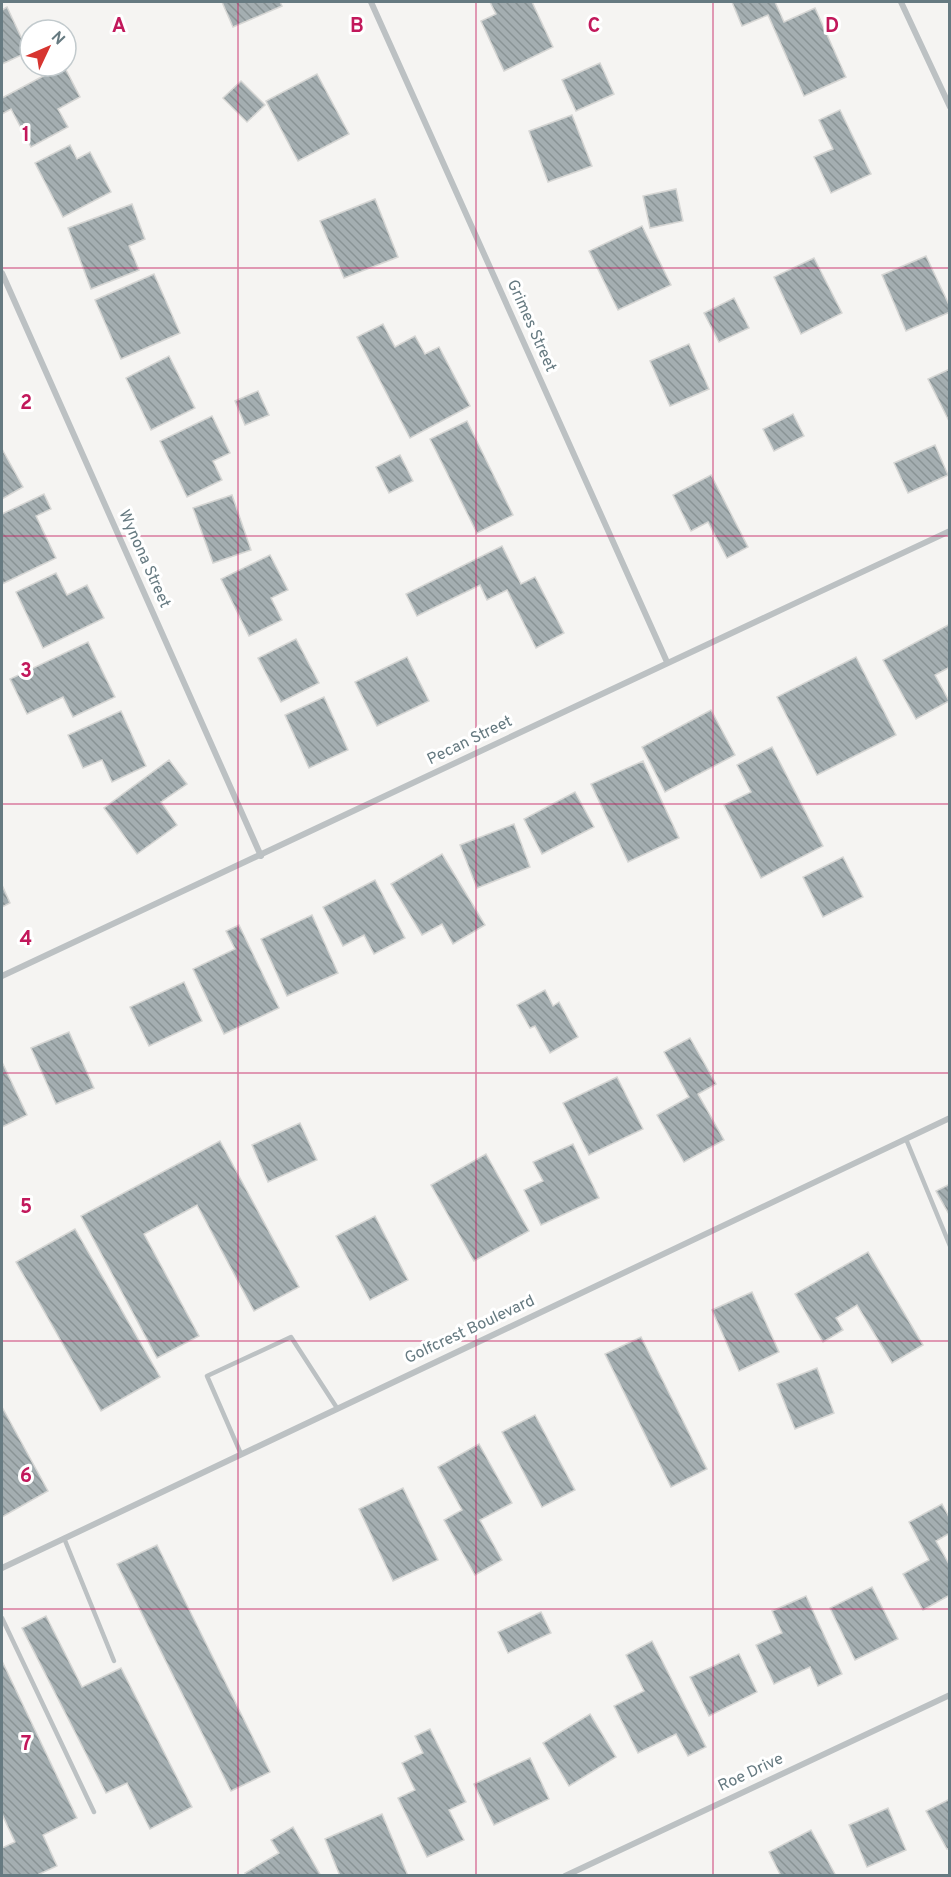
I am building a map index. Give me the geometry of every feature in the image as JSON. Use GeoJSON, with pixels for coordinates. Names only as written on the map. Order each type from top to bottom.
{"type":"FeatureCollection","features":[{"type":"Feature","properties":{"kind":"street","name":"Grimes Street"},"geometry":{"type":"LineString","coordinates":[[371,2],[667,662]]}},
{"type":"Feature","properties":{"kind":"street"},"geometry":{"type":"LineString","coordinates":[[901,2],[950,107]]}},
{"type":"Feature","properties":{"kind":"street","name":"Wynona Street"},"geometry":{"type":"LineString","coordinates":[[2,273],[261,856]]}},
{"type":"Feature","properties":{"kind":"street","name":"Pecan Street"},"geometry":{"type":"LineString","coordinates":[[2,976],[950,531]]}},
{"type":"Feature","properties":{"kind":"street","name":"Golfcrest Boulevard"},"geometry":{"type":"LineString","coordinates":[[2,1568],[950,1118]]}},
{"type":"Feature","properties":{"kind":"street","name":"Roe Drive"},"geometry":{"type":"LineString","coordinates":[[565,1875],[950,1695]]}},
{"type":"Feature","properties":{"kind":"lane"},"geometry":{"type":"LineString","coordinates":[[906,1138],[950,1246]]}},
{"type":"Feature","properties":{"kind":"lane"},"geometry":{"type":"LineString","coordinates":[[241,1454],[207,1376],[291,1337],[337,1408]]}},
{"type":"Feature","properties":{"kind":"lane"},"geometry":{"type":"LineString","coordinates":[[64,1538],[114,1661]]}},
{"type":"Feature","properties":{"kind":"lane"},"geometry":{"type":"LineString","coordinates":[[2,1618],[94,1812]]}},
{"type":"Feature","properties":{"kind":"building"},"geometry":{"type":"Polygon","coordinates":[[[222,2],[280,2],[282,6],[233,27],[222,2]]]}},
{"type":"Feature","properties":{"kind":"building"},"geometry":{"type":"Polygon","coordinates":[[[490,2],[532,2],[553,47],[504,71],[481,21],[496,14],[490,2]]]}},
{"type":"Feature","properties":{"kind":"building"},"geometry":{"type":"Polygon","coordinates":[[[732,2],[775,2],[784,22],[815,8],[846,77],[804,96],[768,15],[742,26],[732,2]]]}},
{"type":"Feature","properties":{"kind":"building"},"geometry":{"type":"Polygon","coordinates":[[[7,7],[18,31],[18,57],[2,64],[2,10],[7,7]]]}},
{"type":"Feature","properties":{"kind":"building"},"geometry":{"type":"Polygon","coordinates":[[[600,63],[614,94],[576,111],[562,80],[600,63]]]}},
{"type":"Feature","properties":{"kind":"building"},"geometry":{"type":"Polygon","coordinates":[[[317,74],[349,134],[298,161],[266,101],[317,74]]]}},
{"type":"Feature","properties":{"kind":"building"},"geometry":{"type":"Polygon","coordinates":[[[40,78],[70,78],[80,97],[58,109],[68,127],[31,147],[11,109],[2,114],[2,98],[40,78]]]}},
{"type":"Feature","properties":{"kind":"building"},"geometry":{"type":"Polygon","coordinates":[[[241,81],[265,105],[247,122],[223,98],[241,81]]]}},
{"type":"Feature","properties":{"kind":"building"},"geometry":{"type":"Polygon","coordinates":[[[840,110],[871,174],[831,193],[814,157],[833,149],[819,120],[840,110]]]}},
{"type":"Feature","properties":{"kind":"building"},"geometry":{"type":"Polygon","coordinates":[[[572,115],[592,166],[548,182],[529,131],[572,115]]]}},
{"type":"Feature","properties":{"kind":"building"},"geometry":{"type":"Polygon","coordinates":[[[70,145],[77,159],[90,152],[111,192],[63,217],[35,163],[70,145]]]}},
{"type":"Feature","properties":{"kind":"building"},"geometry":{"type":"Polygon","coordinates":[[[676,189],[683,221],[650,228],[643,196],[676,189]]]}},
{"type":"Feature","properties":{"kind":"building"},"geometry":{"type":"Polygon","coordinates":[[[375,199],[398,257],[344,278],[320,221],[375,199]]]}},
{"type":"Feature","properties":{"kind":"building"},"geometry":{"type":"Polygon","coordinates":[[[132,204],[145,239],[129,246],[139,270],[91,289],[68,228],[132,204]]]}},
{"type":"Feature","properties":{"kind":"building"},"geometry":{"type":"Polygon","coordinates":[[[642,226],[671,285],[618,310],[589,251],[642,226]]]}},
{"type":"Feature","properties":{"kind":"building"},"geometry":{"type":"Polygon","coordinates":[[[926,256],[950,307],[950,312],[906,331],[882,275],[926,256]]]}},
{"type":"Feature","properties":{"kind":"building"},"geometry":{"type":"Polygon","coordinates":[[[814,258],[842,313],[801,334],[774,277],[814,258]]]}},
{"type":"Feature","properties":{"kind":"building"},"geometry":{"type":"Polygon","coordinates":[[[154,274],[180,333],[121,359],[95,300],[154,274]]]}},
{"type":"Feature","properties":{"kind":"building"},"geometry":{"type":"Polygon","coordinates":[[[734,298],[749,328],[719,342],[704,313],[734,298]]]}},
{"type":"Feature","properties":{"kind":"building"},"geometry":{"type":"Polygon","coordinates":[[[383,324],[395,347],[415,336],[425,354],[439,347],[470,406],[410,438],[357,337],[383,324]]]}},
{"type":"Feature","properties":{"kind":"building"},"geometry":{"type":"Polygon","coordinates":[[[689,344],[709,389],[670,406],[650,361],[689,344]]]}},
{"type":"Feature","properties":{"kind":"building"},"geometry":{"type":"Polygon","coordinates":[[[169,356],[195,408],[151,430],[126,378],[169,356]]]}},
{"type":"Feature","properties":{"kind":"building"},"geometry":{"type":"Polygon","coordinates":[[[950,369],[950,423],[928,379],[950,369]]]}},
{"type":"Feature","properties":{"kind":"building"},"geometry":{"type":"Polygon","coordinates":[[[258,391],[269,415],[245,425],[235,401],[258,391]]]}},
{"type":"Feature","properties":{"kind":"building"},"geometry":{"type":"Polygon","coordinates":[[[793,414],[804,436],[774,451],[763,429],[793,414]]]}},
{"type":"Feature","properties":{"kind":"building"},"geometry":{"type":"Polygon","coordinates":[[[212,416],[230,453],[213,461],[222,480],[187,497],[160,441],[212,416]]]}},
{"type":"Feature","properties":{"kind":"building"},"geometry":{"type":"Polygon","coordinates":[[[467,421],[513,515],[477,533],[430,439],[467,421]]]}},
{"type":"Feature","properties":{"kind":"building"},"geometry":{"type":"Polygon","coordinates":[[[935,445],[948,475],[908,493],[894,463],[935,445]]]}},
{"type":"Feature","properties":{"kind":"building"},"geometry":{"type":"Polygon","coordinates":[[[2,449],[23,487],[2,499],[2,449]]]}},
{"type":"Feature","properties":{"kind":"building"},"geometry":{"type":"Polygon","coordinates":[[[400,455],[413,481],[389,493],[376,467],[400,455]]]}},
{"type":"Feature","properties":{"kind":"building"},"geometry":{"type":"Polygon","coordinates":[[[711,475],[748,547],[727,558],[708,522],[691,531],[673,495],[711,475]]]}},
{"type":"Feature","properties":{"kind":"building"},"geometry":{"type":"Polygon","coordinates":[[[44,494],[51,509],[36,516],[56,558],[2,584],[2,514],[44,494]]]}},
{"type":"Feature","properties":{"kind":"building"},"geometry":{"type":"Polygon","coordinates":[[[232,495],[251,550],[213,563],[193,508],[232,495]]]}},
{"type":"Feature","properties":{"kind":"building"},"geometry":{"type":"Polygon","coordinates":[[[502,546],[521,584],[535,577],[564,633],[536,648],[507,590],[487,600],[480,585],[417,616],[406,594],[502,546]]]}},
{"type":"Feature","properties":{"kind":"building"},"geometry":{"type":"Polygon","coordinates":[[[270,555],[288,590],[271,598],[282,620],[249,636],[221,579],[270,555]]]}},
{"type":"Feature","properties":{"kind":"building"},"geometry":{"type":"Polygon","coordinates":[[[56,573],[67,595],[87,585],[104,618],[43,648],[16,592],[56,573]]]}},
{"type":"Feature","properties":{"kind":"building"},"geometry":{"type":"Polygon","coordinates":[[[950,624],[950,667],[935,675],[949,701],[916,719],[883,660],[950,624]]]}},
{"type":"Feature","properties":{"kind":"building"},"geometry":{"type":"Polygon","coordinates":[[[296,639],[319,683],[281,702],[258,658],[296,639]]]}},
{"type":"Feature","properties":{"kind":"building"},"geometry":{"type":"Polygon","coordinates":[[[88,642],[115,697],[73,717],[63,697],[27,714],[10,679],[88,642]]]}},
{"type":"Feature","properties":{"kind":"building"},"geometry":{"type":"Polygon","coordinates":[[[407,657],[429,701],[377,726],[355,682],[407,657]]]}},
{"type":"Feature","properties":{"kind":"building"},"geometry":{"type":"Polygon","coordinates":[[[856,657],[896,735],[817,775],[777,697],[856,657]]]}},
{"type":"Feature","properties":{"kind":"building"},"geometry":{"type":"Polygon","coordinates":[[[324,697],[348,750],[309,768],[285,715],[324,697]]]}},
{"type":"Feature","properties":{"kind":"building"},"geometry":{"type":"Polygon","coordinates":[[[711,710],[735,755],[665,792],[642,747],[711,710]]]}},
{"type":"Feature","properties":{"kind":"building"},"geometry":{"type":"Polygon","coordinates":[[[121,711],[146,766],[112,782],[102,760],[83,768],[68,735],[121,711]]]}},
{"type":"Feature","properties":{"kind":"building"},"geometry":{"type":"Polygon","coordinates":[[[772,747],[823,846],[761,878],[724,805],[751,792],[737,765],[772,747]]]}},
{"type":"Feature","properties":{"kind":"building"},"geometry":{"type":"Polygon","coordinates":[[[169,760],[187,784],[161,802],[177,825],[137,854],[104,808],[169,760]]]}},
{"type":"Feature","properties":{"kind":"building"},"geometry":{"type":"Polygon","coordinates":[[[643,761],[679,838],[628,862],[591,784],[643,761]]]}},
{"type":"Feature","properties":{"kind":"building"},"geometry":{"type":"Polygon","coordinates":[[[575,792],[594,827],[542,854],[524,819],[575,792]]]}},
{"type":"Feature","properties":{"kind":"building"},"geometry":{"type":"Polygon","coordinates":[[[514,824],[530,867],[477,888],[460,845],[514,824]]]}},
{"type":"Feature","properties":{"kind":"building"},"geometry":{"type":"Polygon","coordinates":[[[442,854],[485,925],[453,944],[442,924],[422,935],[391,884],[442,854]]]}},
{"type":"Feature","properties":{"kind":"building"},"geometry":{"type":"Polygon","coordinates":[[[843,857],[863,897],[823,917],[803,877],[843,857]]]}},
{"type":"Feature","properties":{"kind":"building"},"geometry":{"type":"Polygon","coordinates":[[[375,880],[405,938],[374,954],[364,935],[343,946],[323,907],[375,880]]]}},
{"type":"Feature","properties":{"kind":"building"},"geometry":{"type":"Polygon","coordinates":[[[2,885],[10,903],[2,907],[2,885]]]}},
{"type":"Feature","properties":{"kind":"building"},"geometry":{"type":"Polygon","coordinates":[[[312,915],[338,973],[287,996],[261,939],[312,915]]]}},
{"type":"Feature","properties":{"kind":"building"},"geometry":{"type":"Polygon","coordinates":[[[239,925],[279,1008],[224,1034],[193,969],[235,949],[226,931],[239,925]]]}},
{"type":"Feature","properties":{"kind":"building"},"geometry":{"type":"Polygon","coordinates":[[[184,982],[202,1021],[149,1046],[130,1007],[184,982]]]}},
{"type":"Feature","properties":{"kind":"building"},"geometry":{"type":"Polygon","coordinates":[[[545,990],[553,1006],[559,1002],[578,1037],[550,1053],[535,1026],[530,1028],[517,1005],[545,990]]]}},
{"type":"Feature","properties":{"kind":"building"},"geometry":{"type":"Polygon","coordinates":[[[69,1032],[94,1088],[56,1104],[31,1048],[69,1032]]]}},
{"type":"Feature","properties":{"kind":"building"},"geometry":{"type":"Polygon","coordinates":[[[690,1038],[716,1084],[698,1094],[724,1140],[684,1162],[657,1115],[689,1097],[664,1052],[690,1038]]]}},
{"type":"Feature","properties":{"kind":"building"},"geometry":{"type":"Polygon","coordinates":[[[2,1062],[27,1115],[2,1127],[2,1062]]]}},
{"type":"Feature","properties":{"kind":"building"},"geometry":{"type":"Polygon","coordinates":[[[617,1077],[643,1129],[589,1155],[563,1103],[617,1077]]]}},
{"type":"Feature","properties":{"kind":"building"},"geometry":{"type":"Polygon","coordinates":[[[300,1123],[317,1160],[268,1182],[252,1145],[300,1123]]]}},
{"type":"Feature","properties":{"kind":"building"},"geometry":{"type":"Polygon","coordinates":[[[220,1141],[299,1287],[254,1311],[197,1205],[144,1234],[199,1336],[157,1358],[81,1216],[220,1141]]]}},
{"type":"Feature","properties":{"kind":"building"},"geometry":{"type":"Polygon","coordinates":[[[573,1144],[599,1198],[541,1225],[524,1190],[543,1181],[533,1162],[573,1144]]]}},
{"type":"Feature","properties":{"kind":"building"},"geometry":{"type":"Polygon","coordinates":[[[486,1154],[529,1231],[474,1261],[431,1185],[486,1154]]]}},
{"type":"Feature","properties":{"kind":"building"},"geometry":{"type":"Polygon","coordinates":[[[950,1184],[950,1216],[936,1191],[950,1184]]]}},
{"type":"Feature","properties":{"kind":"building"},"geometry":{"type":"Polygon","coordinates":[[[375,1216],[408,1280],[370,1300],[336,1236],[375,1216]]]}},
{"type":"Feature","properties":{"kind":"building"},"geometry":{"type":"Polygon","coordinates":[[[75,1229],[160,1377],[101,1411],[16,1262],[75,1229]]]}},
{"type":"Feature","properties":{"kind":"building"},"geometry":{"type":"Polygon","coordinates":[[[868,1252],[923,1345],[892,1363],[857,1305],[836,1318],[843,1330],[823,1342],[795,1294],[868,1252]]]}},
{"type":"Feature","properties":{"kind":"building"},"geometry":{"type":"Polygon","coordinates":[[[752,1292],[779,1352],[739,1371],[712,1310],[752,1292]]]}},
{"type":"Feature","properties":{"kind":"building"},"geometry":{"type":"Polygon","coordinates":[[[641,1337],[707,1469],[671,1487],[605,1354],[641,1337]]]}},
{"type":"Feature","properties":{"kind":"building"},"geometry":{"type":"Polygon","coordinates":[[[817,1368],[834,1413],[795,1429],[777,1384],[817,1368]]]}},
{"type":"Feature","properties":{"kind":"building"},"geometry":{"type":"Polygon","coordinates":[[[2,1407],[48,1491],[2,1517],[2,1407]]]}},
{"type":"Feature","properties":{"kind":"building"},"geometry":{"type":"Polygon","coordinates":[[[535,1415],[575,1490],[542,1507],[502,1432],[535,1415]]]}},
{"type":"Feature","properties":{"kind":"building"},"geometry":{"type":"Polygon","coordinates":[[[479,1444],[512,1503],[480,1520],[502,1560],[475,1575],[444,1520],[462,1510],[438,1467],[479,1444]]]}},
{"type":"Feature","properties":{"kind":"building"},"geometry":{"type":"Polygon","coordinates":[[[403,1488],[438,1560],[393,1581],[359,1509],[403,1488]]]}},
{"type":"Feature","properties":{"kind":"building"},"geometry":{"type":"Polygon","coordinates":[[[942,1504],[950,1519],[950,1533],[936,1541],[950,1566],[950,1595],[923,1610],[903,1574],[929,1560],[909,1522],[942,1504]]]}},
{"type":"Feature","properties":{"kind":"building"},"geometry":{"type":"Polygon","coordinates":[[[157,1545],[270,1772],[231,1791],[117,1564],[157,1545]]]}},
{"type":"Feature","properties":{"kind":"building"},"geometry":{"type":"Polygon","coordinates":[[[872,1587],[898,1639],[855,1660],[830,1608],[872,1587]]]}},
{"type":"Feature","properties":{"kind":"building"},"geometry":{"type":"Polygon","coordinates":[[[806,1596],[842,1674],[818,1686],[810,1667],[774,1684],[756,1645],[782,1633],[772,1611],[806,1596]]]}},
{"type":"Feature","properties":{"kind":"building"},"geometry":{"type":"Polygon","coordinates":[[[541,1612],[551,1633],[508,1653],[498,1632],[541,1612]]]}},
{"type":"Feature","properties":{"kind":"building"},"geometry":{"type":"Polygon","coordinates":[[[46,1616],[82,1687],[121,1668],[192,1807],[150,1829],[127,1783],[106,1793],[22,1628],[46,1616]]]}},
{"type":"Feature","properties":{"kind":"building"},"geometry":{"type":"Polygon","coordinates":[[[652,1641],[706,1747],[688,1756],[676,1734],[638,1753],[614,1706],[644,1691],[626,1655],[652,1641]]]}},
{"type":"Feature","properties":{"kind":"building"},"geometry":{"type":"Polygon","coordinates":[[[739,1654],[757,1692],[709,1716],[690,1677],[739,1654]]]}},
{"type":"Feature","properties":{"kind":"building"},"geometry":{"type":"Polygon","coordinates":[[[2,1661],[77,1818],[43,1835],[57,1866],[35,1876],[2,1876],[2,1848],[15,1842],[2,1814],[2,1661]]]}},
{"type":"Feature","properties":{"kind":"building"},"geometry":{"type":"Polygon","coordinates":[[[590,1714],[616,1757],[569,1786],[543,1743],[590,1714]]]}},
{"type":"Feature","properties":{"kind":"building"},"geometry":{"type":"Polygon","coordinates":[[[430,1729],[466,1802],[449,1810],[464,1840],[427,1857],[398,1798],[415,1790],[402,1763],[423,1753],[415,1736],[430,1729]]]}},
{"type":"Feature","properties":{"kind":"building"},"geometry":{"type":"Polygon","coordinates":[[[530,1758],[549,1799],[494,1825],[474,1784],[530,1758]]]}},
{"type":"Feature","properties":{"kind":"building"},"geometry":{"type":"Polygon","coordinates":[[[950,1799],[950,1848],[947,1849],[926,1811],[950,1799]]]}},
{"type":"Feature","properties":{"kind":"building"},"geometry":{"type":"Polygon","coordinates":[[[888,1808],[906,1850],[867,1867],[849,1825],[888,1808]]]}},
{"type":"Feature","properties":{"kind":"building"},"geometry":{"type":"Polygon","coordinates":[[[382,1814],[408,1876],[340,1876],[325,1839],[382,1814]]]}},
{"type":"Feature","properties":{"kind":"building"},"geometry":{"type":"Polygon","coordinates":[[[293,1827],[321,1876],[246,1876],[245,1873],[279,1853],[271,1840],[293,1827]]]}},
{"type":"Feature","properties":{"kind":"building"},"geometry":{"type":"Polygon","coordinates":[[[811,1830],[836,1876],[781,1876],[769,1852],[811,1830]]]}}]}
